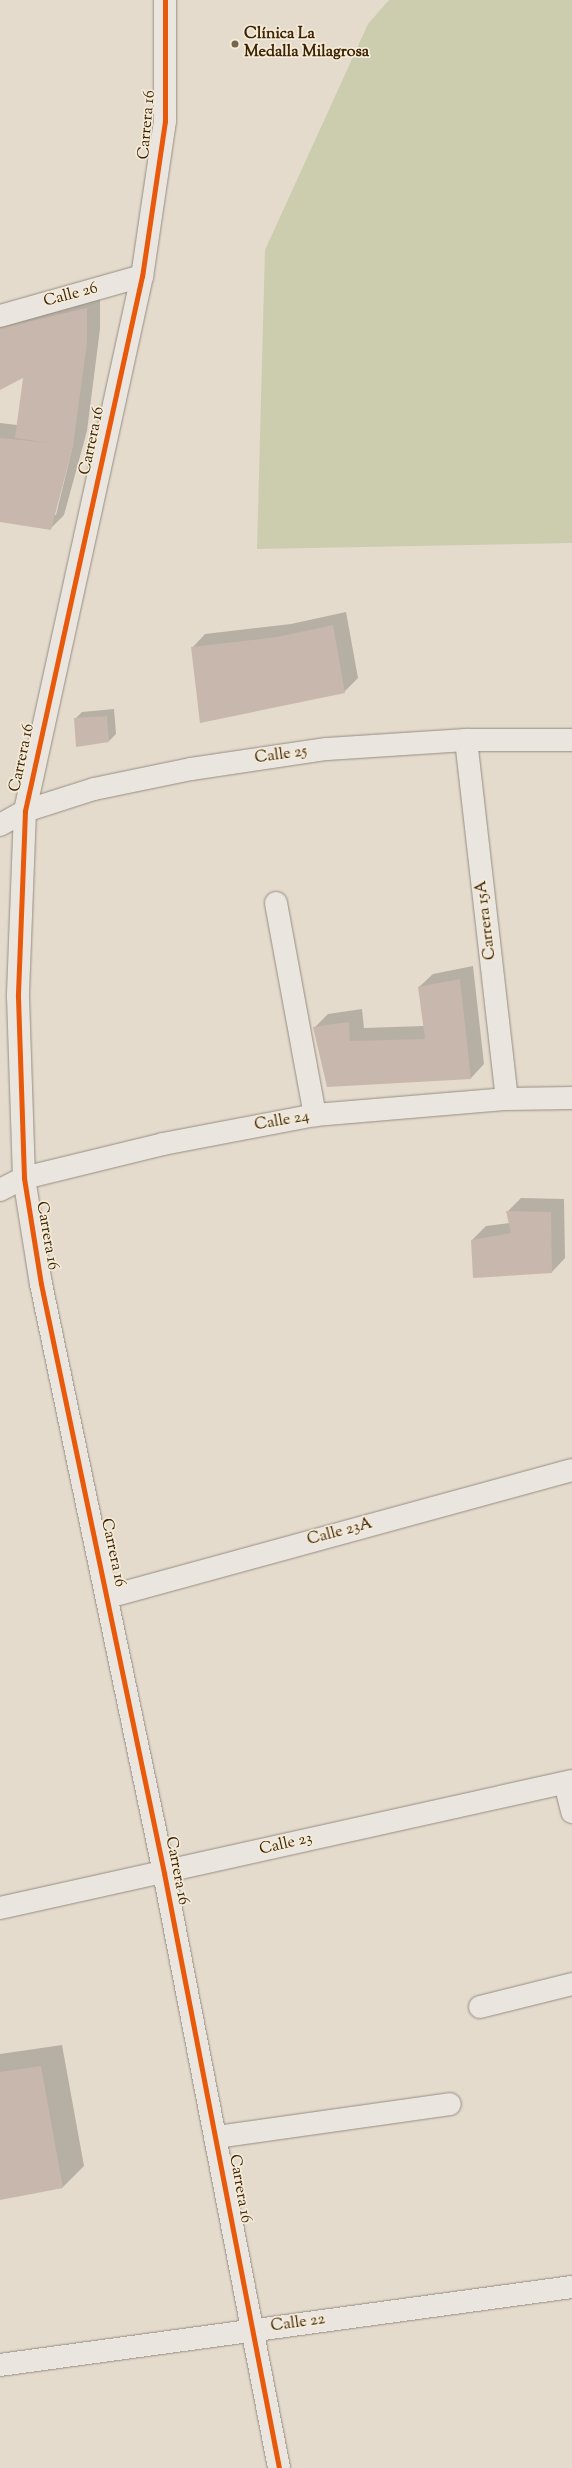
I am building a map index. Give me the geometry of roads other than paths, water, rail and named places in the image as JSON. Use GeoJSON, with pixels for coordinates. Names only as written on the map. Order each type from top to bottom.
{"type":"FeatureCollection","features":[{"type":"Feature","properties":{"kind":"street","name":"Carrera 16"},"geometry":{"type":"LineString","coordinates":[[165,0],[165,121],[142,276],[24,811],[18,997],[24,1178],[38,1270],[108,1597],[164,1873],[279,2468]]}},
{"type":"Feature","properties":{"kind":"street","name":"Calle 26"},"geometry":{"type":"LineString","coordinates":[[0,316],[142,276]]}},
{"type":"Feature","properties":{"kind":"street","name":"Calle 25"},"geometry":{"type":"LineString","coordinates":[[0,825],[24,811],[94,789],[191,769],[327,749],[466,740],[572,740]]}},
{"type":"Feature","properties":{"kind":"street","name":"Carrera 15A"},"geometry":{"type":"LineString","coordinates":[[466,740],[507,1099]]}},
{"type":"Feature","properties":{"kind":"street"},"geometry":{"type":"LineString","coordinates":[[276,903],[315,1116]]}},
{"type":"Feature","properties":{"kind":"street","name":"Calle 24"},"geometry":{"type":"LineString","coordinates":[[0,1190],[24,1178],[163,1144],[315,1116],[507,1099],[572,1098]]}},
{"type":"Feature","properties":{"kind":"street","name":"Calle 23A"},"geometry":{"type":"LineString","coordinates":[[108,1597],[572,1470]]}},
{"type":"Feature","properties":{"kind":"street"},"geometry":{"type":"LineString","coordinates":[[569,1782],[572,1812]]}},
{"type":"Feature","properties":{"kind":"street","name":"Calle 23"},"geometry":{"type":"LineString","coordinates":[[0,1908],[164,1873],[569,1782]]}},
{"type":"Feature","properties":{"kind":"street"},"geometry":{"type":"LineString","coordinates":[[480,2007],[572,1984]]}},
{"type":"Feature","properties":{"kind":"street"},"geometry":{"type":"LineString","coordinates":[[216,2137],[450,2104]]}},
{"type":"Feature","properties":{"kind":"street","name":"Calle 22"},"geometry":{"type":"LineString","coordinates":[[0,2365],[572,2287]]}},
{"type":"Feature","properties":{"kind":"place","name":"Clínica La Medalla Milagrosa"},"geometry":{"type":"Point","coordinates":[235,44]}}]}
